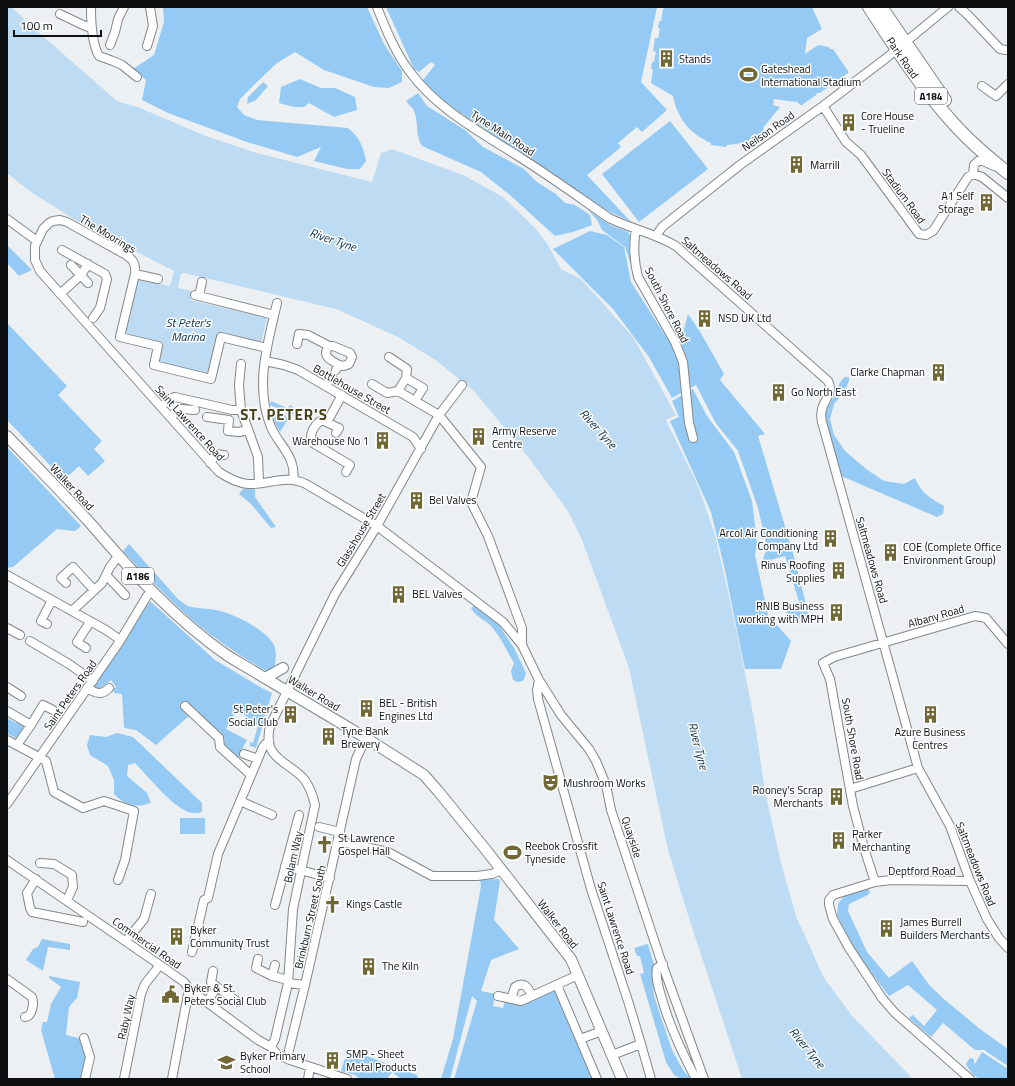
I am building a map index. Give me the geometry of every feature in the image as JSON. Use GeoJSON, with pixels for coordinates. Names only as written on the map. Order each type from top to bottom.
{"type":"FeatureCollection","features":[{"type":"Feature","properties":{"kind":"highway","name":"Park Road"},"geometry":{"type":"LineString","coordinates":[[869,7],[900,45]]}},
{"type":"Feature","properties":{"kind":"highway","name":"Park Road"},"geometry":{"type":"LineString","coordinates":[[881,7],[914,75],[954,124],[984,154],[1006,168]]}},
{"type":"Feature","properties":{"kind":"main road","name":"Walker Road"},"geometry":{"type":"LineString","coordinates":[[7,436],[180,619],[207,642],[366,738],[424,775],[571,959],[622,1079]]}},
{"type":"Feature","properties":{"kind":"main road"},"geometry":{"type":"LineString","coordinates":[[265,678],[283,668]]}},
{"type":"Feature","properties":{"kind":"street"},"geometry":{"type":"LineString","coordinates":[[91,7],[91,28],[96,51],[99,56],[122,65],[137,77]]}},
{"type":"Feature","properties":{"kind":"street"},"geometry":{"type":"LineString","coordinates":[[110,45],[118,19],[124,7]]}},
{"type":"Feature","properties":{"kind":"street"},"geometry":{"type":"LineString","coordinates":[[147,46],[153,26],[150,7]]}},
{"type":"Feature","properties":{"kind":"street","name":"Tyne Main Road"},"geometry":{"type":"LineString","coordinates":[[377,7],[394,47],[402,61],[413,76],[434,98],[465,122],[609,218],[656,236]]}},
{"type":"Feature","properties":{"kind":"street","name":"Neilson Road"},"geometry":{"type":"LineString","coordinates":[[656,236],[662,227],[740,165],[823,106],[948,7]]}},
{"type":"Feature","properties":{"kind":"street"},"geometry":{"type":"LineString","coordinates":[[959,7],[1000,48],[1007,50]]}},
{"type":"Feature","properties":{"kind":"street"},"geometry":{"type":"LineString","coordinates":[[60,14],[91,28]]}},
{"type":"Feature","properties":{"kind":"street"},"geometry":{"type":"LineString","coordinates":[[982,86],[996,96],[1008,84]]}},
{"type":"Feature","properties":{"kind":"street","name":"Stadium Road"},"geometry":{"type":"LineString","coordinates":[[823,106],[846,142],[861,155],[919,234],[926,235],[933,231],[968,177],[973,174]]}},
{"type":"Feature","properties":{"kind":"street"},"geometry":{"type":"LineString","coordinates":[[1006,168],[983,161],[978,161],[974,165],[973,174],[982,177],[1008,198]]}},
{"type":"Feature","properties":{"kind":"street"},"geometry":{"type":"LineString","coordinates":[[7,219],[37,241]]}},
{"type":"Feature","properties":{"kind":"street","name":"The Moorings"},"geometry":{"type":"LineString","coordinates":[[37,241],[43,229],[49,223],[57,220],[63,221],[130,257],[134,262],[135,274]]}},
{"type":"Feature","properties":{"kind":"street","name":"South Shore Road"},"geometry":{"type":"LineString","coordinates":[[636,229],[634,248],[638,277],[675,342],[683,362],[689,423],[693,438]]}},
{"type":"Feature","properties":{"kind":"street","name":"Saltmeadows Road"},"geometry":{"type":"LineString","coordinates":[[656,236],[676,246],[828,381],[830,385],[830,392],[822,408],[822,422],[918,768],[950,826],[970,881],[987,919],[999,938],[1008,948]]}},
{"type":"Feature","properties":{"kind":"street","name":"Saint Lawrence Road"},"geometry":{"type":"LineString","coordinates":[[37,241],[34,252],[36,264],[40,271],[219,472],[234,481],[248,484],[294,479]]}},
{"type":"Feature","properties":{"kind":"street"},"geometry":{"type":"LineString","coordinates":[[62,250],[104,273],[107,277],[100,308],[93,318]]}},
{"type":"Feature","properties":{"kind":"street"},"geometry":{"type":"LineString","coordinates":[[60,294],[81,275],[88,264]]}},
{"type":"Feature","properties":{"kind":"street"},"geometry":{"type":"LineString","coordinates":[[71,265],[88,283]]}},
{"type":"Feature","properties":{"kind":"street"},"geometry":{"type":"LineString","coordinates":[[158,279],[135,274],[120,337],[158,346],[154,365],[211,379],[221,337],[267,348]]}},
{"type":"Feature","properties":{"kind":"street"},"geometry":{"type":"LineString","coordinates":[[202,282],[197,296],[274,315]]}},
{"type":"Feature","properties":{"kind":"street"},"geometry":{"type":"LineString","coordinates":[[277,303],[265,360],[263,390],[266,412],[274,432],[291,461],[294,479],[306,484],[377,526]]}},
{"type":"Feature","properties":{"kind":"street"},"geometry":{"type":"LineString","coordinates":[[297,344],[299,334],[308,335],[329,346],[333,346],[350,353],[352,357],[349,364],[336,370],[326,386]]}},
{"type":"Feature","properties":{"kind":"street"},"geometry":{"type":"LineString","coordinates":[[329,346],[326,351],[326,356],[336,370]]}},
{"type":"Feature","properties":{"kind":"street"},"geometry":{"type":"LineString","coordinates":[[389,357],[407,369],[406,378],[398,391]]}},
{"type":"Feature","properties":{"kind":"street","name":"Bottlehouse Street"},"geometry":{"type":"LineString","coordinates":[[265,360],[292,368],[342,395],[413,437],[421,449]]}},
{"type":"Feature","properties":{"kind":"street"},"geometry":{"type":"LineString","coordinates":[[241,364],[239,385],[241,410],[258,457],[259,483]]}},
{"type":"Feature","properties":{"kind":"street"},"geometry":{"type":"LineString","coordinates":[[406,378],[423,388],[415,401]]}},
{"type":"Feature","properties":{"kind":"street"},"geometry":{"type":"LineString","coordinates":[[372,384],[387,393],[398,391],[439,415],[481,467],[471,502],[488,536],[522,628],[522,645]]}},
{"type":"Feature","properties":{"kind":"street","name":"Glasshouse Street"},"geometry":{"type":"LineString","coordinates":[[288,692],[335,594],[377,526],[439,415],[462,385]]}},
{"type":"Feature","properties":{"kind":"street"},"geometry":{"type":"LineString","coordinates":[[327,422],[342,395]]}},
{"type":"Feature","properties":{"kind":"street"},"geometry":{"type":"LineString","coordinates":[[161,407],[170,399],[175,397],[232,410],[241,410]]}},
{"type":"Feature","properties":{"kind":"street"},"geometry":{"type":"LineString","coordinates":[[170,417],[180,408],[195,410]]}},
{"type":"Feature","properties":{"kind":"street"},"geometry":{"type":"LineString","coordinates":[[208,417],[229,420],[228,431],[239,432],[248,430]]}},
{"type":"Feature","properties":{"kind":"street"},"geometry":{"type":"LineString","coordinates":[[336,433],[339,428],[322,420],[318,422],[311,434],[312,441],[349,466]]}},
{"type":"Feature","properties":{"kind":"street"},"geometry":{"type":"LineString","coordinates":[[210,463],[216,454],[224,455]]}},
{"type":"Feature","properties":{"kind":"street","name":"Quayside"},"geometry":{"type":"LineString","coordinates":[[377,526],[503,622],[522,645],[539,680],[561,716],[589,749],[596,761],[606,785],[611,810],[704,1079]]}},
{"type":"Feature","properties":{"kind":"street"},"geometry":{"type":"LineString","coordinates":[[72,611],[102,583],[110,567],[119,555]]}},
{"type":"Feature","properties":{"kind":"street"},"geometry":{"type":"LineString","coordinates":[[66,583],[62,578],[73,567],[94,590]]}},
{"type":"Feature","properties":{"kind":"street"},"geometry":{"type":"LineString","coordinates":[[7,575],[119,639]]}},
{"type":"Feature","properties":{"kind":"street"},"geometry":{"type":"LineString","coordinates":[[106,575],[125,595]]}},
{"type":"Feature","properties":{"kind":"street","name":"Saint Peters Road"},"geometry":{"type":"LineString","coordinates":[[8,800],[93,681],[120,641],[147,596]]}},
{"type":"Feature","properties":{"kind":"street"},"geometry":{"type":"LineString","coordinates":[[47,624],[41,621],[52,600]]}},
{"type":"Feature","properties":{"kind":"street","name":"Albany Road"},"geometry":{"type":"LineString","coordinates":[[883,643],[975,616],[986,618],[1005,636],[1008,644]]}},
{"type":"Feature","properties":{"kind":"street"},"geometry":{"type":"LineString","coordinates":[[86,648],[77,642],[90,622]]}},
{"type":"Feature","properties":{"kind":"street"},"geometry":{"type":"LineString","coordinates":[[7,628],[20,636]]}},
{"type":"Feature","properties":{"kind":"street"},"geometry":{"type":"LineString","coordinates":[[30,641],[69,664],[93,681]]}},
{"type":"Feature","properties":{"kind":"street","name":"South Shore Road"},"geometry":{"type":"LineString","coordinates":[[875,882],[864,848],[850,789],[835,700],[830,679],[823,663],[834,657],[883,643]]}},
{"type":"Feature","properties":{"kind":"street","name":"Saint Lawrence Road"},"geometry":{"type":"LineString","coordinates":[[539,680],[537,690],[538,699],[591,889],[629,1004],[651,1079]]}},
{"type":"Feature","properties":{"kind":"street"},"geometry":{"type":"LineString","coordinates":[[7,687],[21,696]]}},
{"type":"Feature","properties":{"kind":"street"},"geometry":{"type":"LineString","coordinates":[[88,688],[95,693],[105,693],[109,688]]}},
{"type":"Feature","properties":{"kind":"street"},"geometry":{"type":"LineString","coordinates":[[192,952],[204,900],[208,898],[218,854],[263,747],[269,740],[270,726],[288,692]]}},
{"type":"Feature","properties":{"kind":"street"},"geometry":{"type":"LineString","coordinates":[[17,745],[43,705],[52,710]]}},
{"type":"Feature","properties":{"kind":"street"},"geometry":{"type":"LineString","coordinates":[[186,706],[219,738],[220,747],[251,775]]}},
{"type":"Feature","properties":{"kind":"street"},"geometry":{"type":"LineString","coordinates":[[7,711],[31,725]]}},
{"type":"Feature","properties":{"kind":"street","name":"Brinkburn Street South"},"geometry":{"type":"LineString","coordinates":[[289,1050],[330,878],[356,759],[366,738]]}},
{"type":"Feature","properties":{"kind":"street"},"geometry":{"type":"LineString","coordinates":[[7,740],[46,761],[54,792],[83,808],[104,801],[134,811],[125,860],[118,880]]}},
{"type":"Feature","properties":{"kind":"street","name":"Bolam Way"},"geometry":{"type":"LineString","coordinates":[[269,740],[271,748],[278,759],[304,779],[312,794],[314,805],[314,812],[300,870],[293,909],[288,982],[275,1039],[271,1047]]}},
{"type":"Feature","properties":{"kind":"street"},"geometry":{"type":"LineString","coordinates":[[244,754],[258,759]]}},
{"type":"Feature","properties":{"kind":"street"},"geometry":{"type":"LineString","coordinates":[[850,789],[918,768]]}},
{"type":"Feature","properties":{"kind":"street"},"geometry":{"type":"LineString","coordinates":[[240,801],[272,815]]}},
{"type":"Feature","properties":{"kind":"street"},"geometry":{"type":"LineString","coordinates":[[275,905],[299,815]]}},
{"type":"Feature","properties":{"kind":"street"},"geometry":{"type":"LineString","coordinates":[[319,827],[340,832]]}},
{"type":"Feature","properties":{"kind":"street"},"geometry":{"type":"LineString","coordinates":[[338,841],[388,852],[432,876],[477,876],[492,874],[501,870]]}},
{"type":"Feature","properties":{"kind":"street","name":"Commercial Road"},"geometry":{"type":"LineString","coordinates":[[7,860],[184,982],[189,989],[258,1040],[271,1047],[277,1054],[290,1060],[347,1079]]}},
{"type":"Feature","properties":{"kind":"street"},"geometry":{"type":"LineString","coordinates":[[40,863],[54,864],[72,875],[73,887],[67,900]]}},
{"type":"Feature","properties":{"kind":"street"},"geometry":{"type":"LineString","coordinates":[[285,866],[330,878]]}},
{"type":"Feature","properties":{"kind":"street"},"geometry":{"type":"LineString","coordinates":[[36,880],[27,893],[32,912],[84,922]]}},
{"type":"Feature","properties":{"kind":"street","name":"Deptford Road"},"geometry":{"type":"LineString","coordinates":[[970,881],[891,880],[875,882],[833,895],[829,905],[833,919],[849,948],[882,998],[895,1013],[970,1079]]}},
{"type":"Feature","properties":{"kind":"street"},"geometry":{"type":"LineString","coordinates":[[126,941],[144,919],[150,894]]}},
{"type":"Feature","properties":{"kind":"street","name":"Brinkburn Street South"},"geometry":{"type":"LineString","coordinates":[[258,959],[256,968],[288,982],[305,985]]}},
{"type":"Feature","properties":{"kind":"street"},"geometry":{"type":"LineString","coordinates":[[663,964],[657,968],[656,971],[658,985],[668,1021],[696,1079]]}},
{"type":"Feature","properties":{"kind":"street","name":"Raby Way"},"geometry":{"type":"LineString","coordinates":[[124,1079],[141,994],[145,984],[160,965]]}},
{"type":"Feature","properties":{"kind":"street"},"geometry":{"type":"LineString","coordinates":[[272,976],[275,965]]}},
{"type":"Feature","properties":{"kind":"street"},"geometry":{"type":"LineString","coordinates":[[213,971],[211,982],[238,1002]]}},
{"type":"Feature","properties":{"kind":"street"},"geometry":{"type":"LineString","coordinates":[[498,996],[521,1001],[578,975]]}},
{"type":"Feature","properties":{"kind":"street"},"geometry":{"type":"LineString","coordinates":[[7,979],[32,996],[34,1001],[31,1014],[25,1018]]}},
{"type":"Feature","properties":{"kind":"street"},"geometry":{"type":"LineString","coordinates":[[511,999],[515,987],[521,984],[529,988],[532,996]]}},
{"type":"Feature","properties":{"kind":"street"},"geometry":{"type":"LineString","coordinates":[[556,985],[597,1079]]}},
{"type":"Feature","properties":{"kind":"street"},"geometry":{"type":"LineString","coordinates":[[207,1002],[217,987]]}},
{"type":"Feature","properties":{"kind":"street"},"geometry":{"type":"LineString","coordinates":[[172,1079],[189,989]]}},
{"type":"Feature","properties":{"kind":"street"},"geometry":{"type":"LineString","coordinates":[[580,1039],[602,1031]]}},
{"type":"Feature","properties":{"kind":"street"},"geometry":{"type":"LineString","coordinates":[[84,1038],[90,1057],[85,1079]]}},
{"type":"Feature","properties":{"kind":"street"},"geometry":{"type":"LineString","coordinates":[[612,1055],[641,1044]]}},
{"type":"Feature","properties":{"kind":"street"},"geometry":{"type":"LineString","coordinates":[[308,1079],[310,1067]]}},
{"type":"Feature","properties":{"kind":"shaded area"},"geometry":{"type":"Polygon","coordinates":[[[163,7],[367,7],[384,44],[402,71],[402,82],[389,88],[374,87],[324,70],[295,52],[277,63],[240,99],[237,107],[244,115],[257,120],[348,128],[358,139],[364,151],[366,161],[360,169],[347,169],[314,161],[321,147],[297,157],[247,142],[168,113],[142,100],[146,80],[133,69],[154,55],[164,22],[163,7]]]}},
{"type":"Feature","properties":{"kind":"shaded area"},"geometry":{"type":"Polygon","coordinates":[[[386,7],[657,7],[641,82],[667,110],[642,132],[637,127],[618,143],[621,147],[587,175],[631,222],[600,207],[441,100],[422,81],[435,65],[431,62],[419,72],[414,69],[386,7]]]}},
{"type":"Feature","properties":{"kind":"shaded area","name":"Gateshead International Stadium"},"geometry":{"type":"Polygon","coordinates":[[[667,7],[812,7],[822,29],[807,38],[805,54],[818,45],[829,47],[830,49],[833,49],[848,73],[820,93],[817,93],[802,105],[796,101],[774,99],[773,105],[780,107],[763,128],[764,130],[751,139],[737,144],[727,145],[726,147],[711,145],[711,143],[691,130],[681,118],[673,96],[651,83],[653,69],[651,69],[652,62],[654,62],[656,52],[653,51],[655,38],[658,38],[660,29],[658,28],[659,21],[661,21],[663,9],[667,7]]]}},
{"type":"Feature","properties":{"kind":"shaded area"},"geometry":{"type":"Polygon","coordinates":[[[300,79],[321,88],[335,88],[355,97],[357,110],[334,117],[309,103],[304,107],[294,107],[279,103],[281,87],[300,79]]]}},
{"type":"Feature","properties":{"kind":"shaded area"},"geometry":{"type":"Polygon","coordinates":[[[263,82],[268,86],[256,100],[247,104],[248,97],[263,82]]]}},
{"type":"Feature","properties":{"kind":"shaded area"},"geometry":{"type":"Polygon","coordinates":[[[418,93],[427,106],[465,130],[483,147],[524,169],[537,182],[556,194],[565,203],[575,205],[590,215],[592,225],[573,232],[555,236],[511,196],[481,172],[422,146],[418,138],[414,111],[406,101],[418,93]]]}},
{"type":"Feature","properties":{"kind":"shaded area"},"geometry":{"type":"Polygon","coordinates":[[[670,121],[708,169],[639,222],[602,174],[670,121]]]}},
{"type":"Feature","properties":{"kind":"shaded area"},"geometry":{"type":"Polygon","coordinates":[[[588,210],[610,225],[628,232],[630,236],[629,250],[631,265],[625,247],[602,230],[597,220],[588,210]]]}},
{"type":"Feature","properties":{"kind":"shaded area"},"geometry":{"type":"Polygon","coordinates":[[[590,231],[607,235],[624,247],[631,282],[676,350],[681,369],[683,392],[672,398],[649,357],[613,309],[553,249],[590,231]]]}},
{"type":"Feature","properties":{"kind":"shaded area"},"geometry":{"type":"Polygon","coordinates":[[[7,245],[32,270],[19,276],[7,263],[7,245]]]}},
{"type":"Feature","properties":{"kind":"shaded area"},"geometry":{"type":"Polygon","coordinates":[[[688,314],[699,330],[724,374],[720,380],[765,434],[758,436],[793,553],[809,616],[791,620],[784,608],[799,602],[785,556],[762,562],[767,547],[758,508],[738,451],[715,422],[696,385],[689,389],[678,338],[683,333],[688,314]]]}},
{"type":"Feature","properties":{"kind":"shaded area"},"geometry":{"type":"Polygon","coordinates":[[[7,323],[67,386],[58,395],[102,441],[94,449],[105,461],[88,476],[79,466],[64,480],[7,420],[7,323]]]}},
{"type":"Feature","properties":{"kind":"shaded area"},"geometry":{"type":"Polygon","coordinates":[[[845,377],[849,377],[849,381],[844,392],[834,404],[830,419],[834,435],[845,451],[866,469],[884,481],[904,484],[915,478],[920,488],[926,495],[944,506],[943,514],[937,517],[841,476],[825,415],[839,384],[845,377]]]}},
{"type":"Feature","properties":{"kind":"shaded area"},"geometry":{"type":"Polygon","coordinates":[[[693,389],[707,416],[734,452],[752,501],[757,542],[755,555],[768,615],[791,641],[781,669],[745,669],[724,566],[711,512],[670,421],[679,417],[672,401],[693,389]]]}},
{"type":"Feature","properties":{"kind":"shaded area"},"geometry":{"type":"Polygon","coordinates":[[[271,401],[287,408],[291,405],[296,409],[293,414],[289,416],[285,412],[270,405],[271,401]]]}},
{"type":"Feature","properties":{"kind":"shaded area"},"geometry":{"type":"Polygon","coordinates":[[[272,409],[285,415],[288,419],[280,432],[275,423],[272,409]]]}},
{"type":"Feature","properties":{"kind":"shaded area"},"geometry":{"type":"Polygon","coordinates":[[[7,447],[81,526],[75,531],[57,529],[13,567],[7,568],[7,447]]]}},
{"type":"Feature","properties":{"kind":"shaded area"},"geometry":{"type":"Polygon","coordinates":[[[243,489],[255,489],[255,497],[276,527],[271,528],[251,504],[239,494],[243,489]]]}},
{"type":"Feature","properties":{"kind":"shaded area"},"geometry":{"type":"Polygon","coordinates":[[[129,544],[178,599],[188,606],[231,614],[264,633],[270,639],[275,648],[276,657],[274,669],[268,672],[259,667],[223,643],[187,616],[123,551],[129,544]]]}},
{"type":"Feature","properties":{"kind":"shaded area"},"geometry":{"type":"Polygon","coordinates":[[[150,601],[215,660],[272,693],[256,748],[250,746],[250,742],[253,743],[258,726],[237,709],[226,729],[247,740],[239,758],[223,744],[225,741],[186,702],[190,715],[156,745],[136,730],[124,728],[122,694],[114,693],[113,689],[116,687],[111,680],[100,688],[92,688],[150,601]]]}},
{"type":"Feature","properties":{"kind":"shaded area"},"geometry":{"type":"Polygon","coordinates":[[[475,605],[497,622],[514,648],[526,673],[523,681],[518,682],[513,680],[511,671],[514,663],[492,627],[473,611],[471,608],[475,605]]]}},
{"type":"Feature","properties":{"kind":"shaded area"},"geometry":{"type":"Polygon","coordinates":[[[7,718],[16,723],[17,721],[25,725],[17,739],[7,733],[7,718]]]}},
{"type":"Feature","properties":{"kind":"shaded area"},"geometry":{"type":"Polygon","coordinates":[[[117,733],[133,737],[202,803],[202,812],[193,813],[178,806],[162,792],[135,763],[128,765],[127,776],[147,793],[151,803],[135,806],[123,801],[114,794],[114,780],[108,766],[90,755],[87,745],[90,735],[106,737],[117,733]]]}},
{"type":"Feature","properties":{"kind":"shaded area"},"geometry":{"type":"Polygon","coordinates":[[[180,818],[205,818],[205,834],[180,834],[180,818]]]}},
{"type":"Feature","properties":{"kind":"shaded area"},"geometry":{"type":"Polygon","coordinates":[[[498,879],[500,881],[494,920],[519,949],[491,960],[481,991],[495,994],[493,1006],[503,1008],[505,1000],[523,1004],[557,990],[594,1079],[454,1079],[477,1001],[472,996],[450,1079],[441,1079],[453,1039],[481,886],[480,880],[498,879]]]}},
{"type":"Feature","properties":{"kind":"shaded area"},"geometry":{"type":"Polygon","coordinates":[[[868,889],[870,892],[868,895],[849,904],[848,911],[867,952],[889,978],[912,961],[930,986],[945,1000],[980,1029],[1008,1049],[1008,1066],[984,1050],[975,1050],[943,1023],[931,1037],[909,1018],[913,1015],[924,1026],[937,1010],[908,985],[889,996],[857,954],[837,915],[838,904],[844,896],[868,889]]]}},
{"type":"Feature","properties":{"kind":"shaded area"},"geometry":{"type":"Polygon","coordinates":[[[42,939],[70,944],[70,950],[48,947],[43,971],[26,960],[33,949],[38,947],[42,939]]]}},
{"type":"Feature","properties":{"kind":"shaded area"},"geometry":{"type":"Polygon","coordinates":[[[648,944],[654,965],[652,976],[654,996],[672,1050],[683,1070],[692,1079],[681,1079],[674,1075],[666,1062],[640,974],[644,973],[640,956],[637,956],[634,948],[648,944]]]}},
{"type":"Feature","properties":{"kind":"shaded area"},"geometry":{"type":"Polygon","coordinates":[[[49,976],[80,982],[77,998],[69,1007],[66,1035],[82,1039],[87,1056],[82,1079],[55,1079],[41,1030],[43,1022],[47,1022],[51,1004],[61,987],[49,978],[49,976]]]}},
{"type":"Feature","properties":{"kind":"shaded area"},"geometry":{"type":"Polygon","coordinates":[[[348,1049],[417,1075],[418,1079],[401,1079],[392,1072],[387,1079],[360,1079],[355,1075],[341,1071],[348,1049]]]}},
{"type":"Feature","properties":{"kind":"shaded area"},"geometry":{"type":"Polygon","coordinates":[[[982,1052],[1008,1069],[1008,1079],[989,1080],[978,1078],[970,1071],[966,1064],[970,1058],[974,1059],[974,1065],[982,1052]]]}},
{"type":"Feature","properties":{"kind":"water"},"geometry":{"type":"Polygon","coordinates":[[[7,7],[12,7],[29,24],[117,101],[140,108],[206,136],[257,153],[372,182],[381,153],[392,149],[463,175],[503,197],[536,229],[548,245],[561,269],[581,279],[633,337],[676,415],[666,420],[698,486],[715,535],[736,628],[755,724],[765,791],[780,859],[796,916],[824,978],[853,1017],[913,1079],[742,1079],[668,850],[629,668],[582,540],[568,511],[529,458],[474,391],[434,359],[398,337],[336,309],[184,273],[181,274],[178,286],[179,288],[192,291],[191,300],[267,318],[261,344],[218,334],[209,375],[159,362],[163,344],[124,335],[137,278],[169,286],[174,271],[82,224],[31,192],[7,173],[7,7]]]}},
{"type":"Feature","properties":{"kind":"place","name":"Stands"},"geometry":{"type":"Point","coordinates":[666,59]}},
{"type":"Feature","properties":{"kind":"place","name":"Gateshead International Stadium"},"geometry":{"type":"Point","coordinates":[748,75]}},
{"type":"Feature","properties":{"kind":"place","name":"Core House - Trueline"},"geometry":{"type":"Point","coordinates":[848,122]}},
{"type":"Feature","properties":{"kind":"place","name":"Marrill"},"geometry":{"type":"Point","coordinates":[797,165]}},
{"type":"Feature","properties":{"kind":"place","name":"A1 Self Storage"},"geometry":{"type":"Point","coordinates":[987,202]}},
{"type":"Feature","properties":{"kind":"place","name":"NSD UK Ltd"},"geometry":{"type":"Point","coordinates":[705,318]}},
{"type":"Feature","properties":{"kind":"place","name":"Clarke Chapman"},"geometry":{"type":"Point","coordinates":[938,372]}},
{"type":"Feature","properties":{"kind":"place","name":"Go North East"},"geometry":{"type":"Point","coordinates":[778,392]}},
{"type":"Feature","properties":{"kind":"place","name":"Army Reserve Centre"},"geometry":{"type":"Point","coordinates":[479,437]}},
{"type":"Feature","properties":{"kind":"place","name":"Warehouse No 1"},"geometry":{"type":"Point","coordinates":[382,441]}},
{"type":"Feature","properties":{"kind":"place","name":"Bel Valves"},"geometry":{"type":"Point","coordinates":[416,500]}},
{"type":"Feature","properties":{"kind":"place","name":"Arcol Air Conditioning Company Ltd"},"geometry":{"type":"Point","coordinates":[831,539]}},
{"type":"Feature","properties":{"kind":"place","name":"COE (Complete Office Environment Group)"},"geometry":{"type":"Point","coordinates":[890,553]}},
{"type":"Feature","properties":{"kind":"place","name":"Rinus Roofing Supplies"},"geometry":{"type":"Point","coordinates":[838,571]}},
{"type":"Feature","properties":{"kind":"place","name":"BEL Valves"},"geometry":{"type":"Point","coordinates":[399,594]}},
{"type":"Feature","properties":{"kind":"place","name":"RNIB Business working with MPH"},"geometry":{"type":"Point","coordinates":[837,612]}},
{"type":"Feature","properties":{"kind":"place","name":"BEL - British Engines Ltd"},"geometry":{"type":"Point","coordinates":[366,709]}},
{"type":"Feature","properties":{"kind":"place","name":"Azure Business Centres"},"geometry":{"type":"Point","coordinates":[930,714]}},
{"type":"Feature","properties":{"kind":"place","name":"St Peter's Social Club"},"geometry":{"type":"Point","coordinates":[291,715]}},
{"type":"Feature","properties":{"kind":"place","name":"Tyne Bank Brewery"},"geometry":{"type":"Point","coordinates":[328,737]}},
{"type":"Feature","properties":{"kind":"place","name":"Mushroom Works"},"geometry":{"type":"Point","coordinates":[550,783]}},
{"type":"Feature","properties":{"kind":"place","name":"Rooney's Scrap Merchants"},"geometry":{"type":"Point","coordinates":[836,796]}},
{"type":"Feature","properties":{"kind":"place","name":"Parker Merchanting"},"geometry":{"type":"Point","coordinates":[839,840]}},
{"type":"Feature","properties":{"kind":"place","name":"St Lawrence Gospel Hall"},"geometry":{"type":"Point","coordinates":[325,844]}},
{"type":"Feature","properties":{"kind":"place","name":"Reebok Crossfit Tyneside"},"geometry":{"type":"Point","coordinates":[512,852]}},
{"type":"Feature","properties":{"kind":"place","name":"Kings Castle"},"geometry":{"type":"Point","coordinates":[333,904]}},
{"type":"Feature","properties":{"kind":"place","name":"James Burrell Builders Merchants"},"geometry":{"type":"Point","coordinates":[887,928]}},
{"type":"Feature","properties":{"kind":"place","name":"Byker Community Trust"},"geometry":{"type":"Point","coordinates":[177,936]}},
{"type":"Feature","properties":{"kind":"place","name":"The Kiln"},"geometry":{"type":"Point","coordinates":[369,966]}},
{"type":"Feature","properties":{"kind":"place","name":"Byker & St. Peters Social Club"},"geometry":{"type":"Point","coordinates":[171,994]}},
{"type":"Feature","properties":{"kind":"place","name":"SMP - Sheet Metal Products"},"geometry":{"type":"Point","coordinates":[333,1060]}},
{"type":"Feature","properties":{"kind":"place","name":"Byker Primary School"},"geometry":{"type":"Point","coordinates":[227,1062]}},
{"type":"Feature","properties":{"kind":"district","name":"ST. PETER'S"},"geometry":{"type":"Point","coordinates":[284,415]}},
{"type":"Feature","properties":{"kind":"water label","name":"River Tyne"},"geometry":{"type":"Point","coordinates":[333,240]}},
{"type":"Feature","properties":{"kind":"water label","name":"St Peter's Marina"},"geometry":{"type":"Point","coordinates":[188,330]}},
{"type":"Feature","properties":{"kind":"water label","name":"River Tyne"},"geometry":{"type":"Point","coordinates":[598,429]}},
{"type":"Feature","properties":{"kind":"water label","name":"River Tyne"},"geometry":{"type":"Point","coordinates":[698,746]}},
{"type":"Feature","properties":{"kind":"water label","name":"River Tyne"},"geometry":{"type":"Point","coordinates":[807,1048]}}]}
